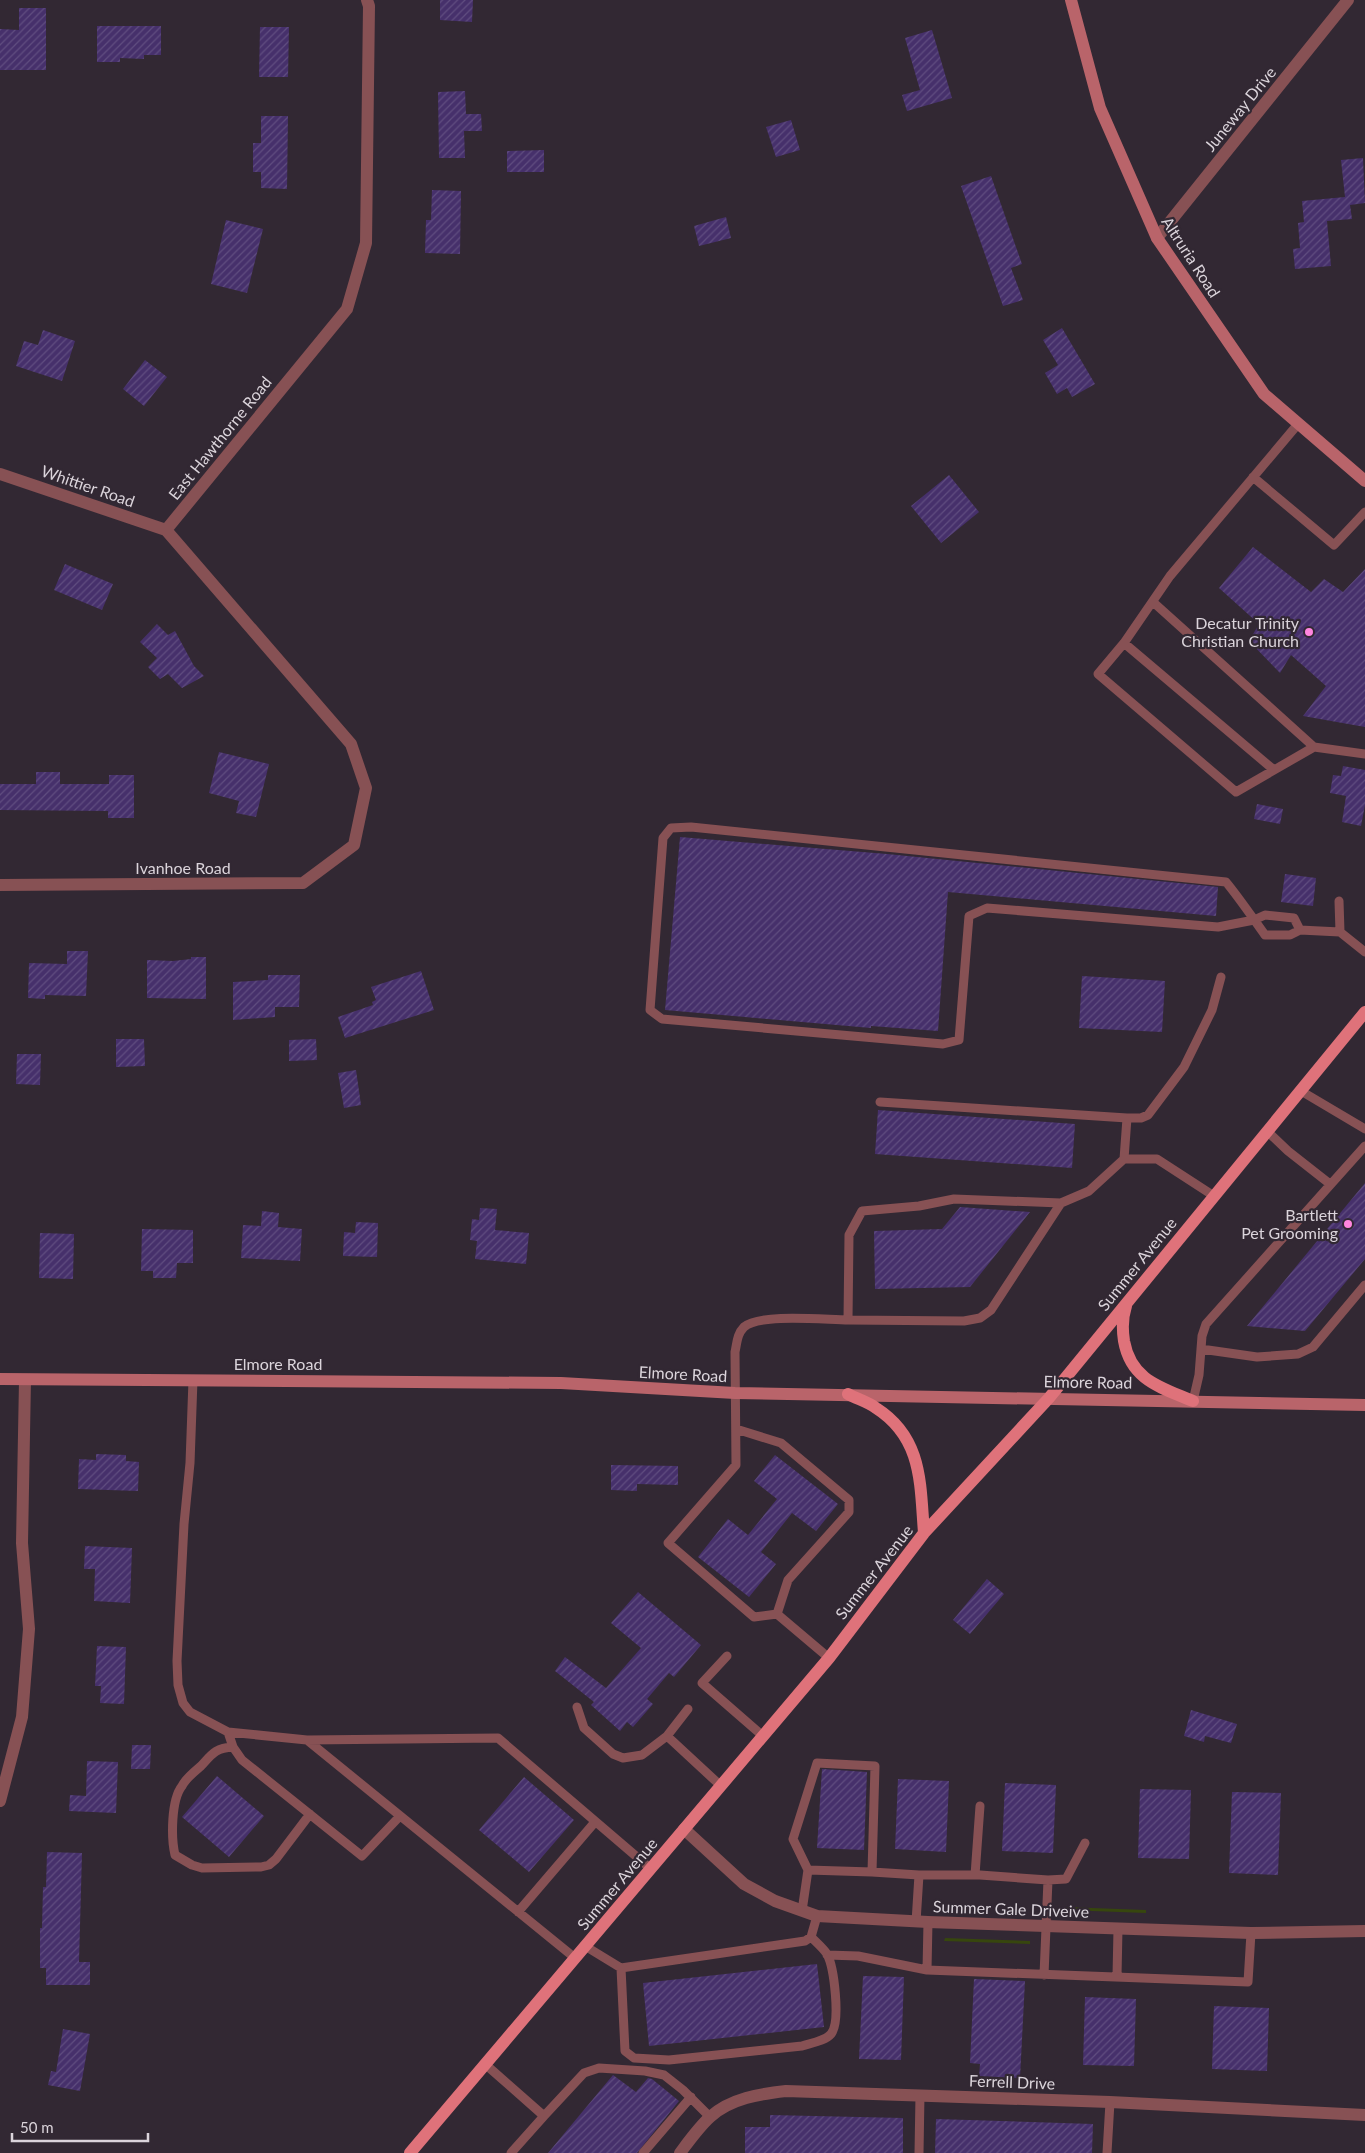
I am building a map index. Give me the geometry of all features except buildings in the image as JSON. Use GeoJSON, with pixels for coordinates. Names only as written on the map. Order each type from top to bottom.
{"type":"FeatureCollection","features":[{"type":"Feature","properties":{"kind":"main road","name":"Summer Avenue"},"geometry":{"type":"LineString","coordinates":[[410,2153],[829,1658],[924,1533],[1048,1398],[1365,1012]]}},
{"type":"Feature","properties":{"kind":"main road"},"geometry":{"type":"LineString","coordinates":[[1128,1302],[1122,1318],[1123,1333],[1126,1351],[1133,1368],[1148,1381],[1193,1401]]}},
{"type":"Feature","properties":{"kind":"main road"},"geometry":{"type":"LineString","coordinates":[[848,1394],[875,1407],[891,1419],[910,1445],[919,1475],[924,1533]]}},
{"type":"Feature","properties":{"kind":"street","name":"East Hawthorne Road"},"geometry":{"type":"LineString","coordinates":[[166,530],[347,309],[366,242],[369,6],[367,0]]}},
{"type":"Feature","properties":{"kind":"street","name":"Altruria Road"},"geometry":{"type":"LineString","coordinates":[[1071,0],[1100,108],[1156,238],[1264,394],[1365,481]]}},
{"type":"Feature","properties":{"kind":"street","name":"Juneway Drive"},"geometry":{"type":"LineString","coordinates":[[1156,238],[1348,0]]}},
{"type":"Feature","properties":{"kind":"street","name":"Whittier Road"},"geometry":{"type":"LineString","coordinates":[[0,474],[166,530]]}},
{"type":"Feature","properties":{"kind":"street","name":"Ivanhoe Road"},"geometry":{"type":"LineString","coordinates":[[0,885],[303,883],[354,845],[366,788],[351,744],[166,530]]}},
{"type":"Feature","properties":{"kind":"street","name":"Elmore Road"},"geometry":{"type":"LineString","coordinates":[[0,1379],[561,1383],[735,1393],[1365,1405]]}},
{"type":"Feature","properties":{"kind":"street"},"geometry":{"type":"LineString","coordinates":[[0,1801],[22,1717],[29,1629],[22,1543],[25,1380]]}},
{"type":"Feature","properties":{"kind":"street","name":"Summer Gale Driveive"},"geometry":{"type":"LineString","coordinates":[[684,1829],[744,1884],[775,1901],[817,1916],[922,1922],[1251,1933],[1365,1931]]}},
{"type":"Feature","properties":{"kind":"street","name":"Ferrell Drive"},"geometry":{"type":"LineString","coordinates":[[680,2153],[710,2117],[737,2100],[761,2094],[786,2091],[1110,2102],[1365,2115]]}},
{"type":"Feature","properties":{"kind":"lane"},"geometry":{"type":"LineString","coordinates":[[1298,424],[1170,576],[1124,643],[1098,674],[1236,792],[1314,747]]}},
{"type":"Feature","properties":{"kind":"lane"},"geometry":{"type":"LineString","coordinates":[[1253,477],[1334,544],[1365,512]]}},
{"type":"Feature","properties":{"kind":"lane"},"geometry":{"type":"LineString","coordinates":[[1153,602],[1314,747],[1365,754]]}},
{"type":"Feature","properties":{"kind":"lane"},"geometry":{"type":"LineString","coordinates":[[1124,643],[1274,770]]}},
{"type":"Feature","properties":{"kind":"lane"},"geometry":{"type":"LineString","coordinates":[[1300,930],[1294,918],[1265,915],[1254,920],[1218,927],[987,908],[968,916],[959,1040],[943,1044],[662,1019],[650,1010],[663,838],[671,828],[691,827],[1226,882],[1241,900],[1254,920],[1265,935],[1290,935],[1300,930],[1340,932],[1365,952]]}},
{"type":"Feature","properties":{"kind":"lane"},"geometry":{"type":"LineString","coordinates":[[1339,901],[1340,932]]}},
{"type":"Feature","properties":{"kind":"lane"},"geometry":{"type":"LineString","coordinates":[[880,1102],[1141,1118],[1148,1115],[1184,1066],[1212,1010],[1221,977]]}},
{"type":"Feature","properties":{"kind":"lane"},"geometry":{"type":"LineString","coordinates":[[1301,1091],[1365,1129]]}},
{"type":"Feature","properties":{"kind":"lane"},"geometry":{"type":"LineString","coordinates":[[1124,1159],[1127,1118]]}},
{"type":"Feature","properties":{"kind":"lane"},"geometry":{"type":"LineString","coordinates":[[1268,1131],[1288,1151],[1330,1184]]}},
{"type":"Feature","properties":{"kind":"lane"},"geometry":{"type":"LineString","coordinates":[[1193,1401],[1199,1375],[1202,1336],[1206,1324],[1365,1146]]}},
{"type":"Feature","properties":{"kind":"lane"},"geometry":{"type":"LineString","coordinates":[[848,1320],[849,1235],[862,1211],[919,1206],[954,1199],[1061,1203],[1089,1191],[1124,1159],[1156,1159],[1214,1196]]}},
{"type":"Feature","properties":{"kind":"lane"},"geometry":{"type":"LineString","coordinates":[[829,1658],[777,1614],[754,1616],[668,1543],[736,1465],[735,1352],[738,1334],[746,1326],[763,1319],[964,1321],[980,1318],[991,1310],[1061,1203]]}},
{"type":"Feature","properties":{"kind":"lane"},"geometry":{"type":"LineString","coordinates":[[1201,1349],[1257,1357],[1298,1354],[1313,1347],[1365,1285]]}},
{"type":"Feature","properties":{"kind":"lane"},"geometry":{"type":"LineString","coordinates":[[193,1380],[190,1463],[184,1524],[177,1661],[178,1685],[183,1703],[190,1712],[228,1732],[307,1740],[498,1738],[650,1869]]}},
{"type":"Feature","properties":{"kind":"lane"},"geometry":{"type":"LineString","coordinates":[[736,1429],[781,1443],[849,1500],[849,1512],[788,1580],[777,1614]]}},
{"type":"Feature","properties":{"kind":"lane"},"geometry":{"type":"LineString","coordinates":[[726,1656],[702,1683],[763,1736]]}},
{"type":"Feature","properties":{"kind":"lane"},"geometry":{"type":"LineString","coordinates":[[577,1707],[584,1728],[613,1754],[623,1758],[642,1755],[667,1736],[688,1709]]}},
{"type":"Feature","properties":{"kind":"lane"},"geometry":{"type":"LineString","coordinates":[[228,1732],[233,1747],[247,1765],[362,1856],[400,1816]]}},
{"type":"Feature","properties":{"kind":"lane"},"geometry":{"type":"LineString","coordinates":[[667,1736],[721,1786]]}},
{"type":"Feature","properties":{"kind":"lane"},"geometry":{"type":"LineString","coordinates":[[307,1740],[575,1958]]}},
{"type":"Feature","properties":{"kind":"lane"},"geometry":{"type":"LineString","coordinates":[[233,1747],[214,1751],[181,1786],[176,1797],[174,1811],[173,1845],[175,1855],[192,1865],[202,1868],[261,1867],[269,1865],[276,1859],[310,1814]]}},
{"type":"Feature","properties":{"kind":"lane"},"geometry":{"type":"LineString","coordinates":[[802,1911],[808,1870],[793,1839],[817,1763],[875,1766],[872,1872]]}},
{"type":"Feature","properties":{"kind":"lane"},"geometry":{"type":"LineString","coordinates":[[975,1875],[980,1806]]}},
{"type":"Feature","properties":{"kind":"lane"},"geometry":{"type":"LineString","coordinates":[[518,1912],[595,1822]]}},
{"type":"Feature","properties":{"kind":"lane"},"geometry":{"type":"LineString","coordinates":[[808,1870],[919,1875],[975,1875],[1048,1880],[1066,1879],[1085,1844]]}},
{"type":"Feature","properties":{"kind":"lane"},"geometry":{"type":"LineString","coordinates":[[919,1875],[927,1970]]}},
{"type":"Feature","properties":{"kind":"lane"},"geometry":{"type":"LineString","coordinates":[[1044,1975],[1048,1880]]}},
{"type":"Feature","properties":{"kind":"lane"},"geometry":{"type":"LineString","coordinates":[[585,1946],[621,1968],[805,1942],[811,1937],[817,1916]]}},
{"type":"Feature","properties":{"kind":"lane"},"geometry":{"type":"LineString","coordinates":[[1117,1976],[1118,1928]]}},
{"type":"Feature","properties":{"kind":"lane"},"geometry":{"type":"LineString","coordinates":[[827,1955],[858,1956],[927,1970],[1248,1982],[1251,1933]]}},
{"type":"Feature","properties":{"kind":"lane"},"geometry":{"type":"LineString","coordinates":[[621,1968],[625,2051],[634,2058],[669,2060],[802,2046],[822,2040],[830,2035],[835,2027],[835,1990],[827,1955],[811,1937]]}},
{"type":"Feature","properties":{"kind":"lane"},"geometry":{"type":"LineString","coordinates":[[485,2064],[544,2116]]}},
{"type":"Feature","properties":{"kind":"lane"},"geometry":{"type":"LineString","coordinates":[[516,2151],[544,2116],[584,2073],[599,2068],[645,2071],[664,2075],[710,2117]]}},
{"type":"Feature","properties":{"kind":"lane"},"geometry":{"type":"LineString","coordinates":[[919,2153],[920,2095]]}},
{"type":"Feature","properties":{"kind":"lane"},"geometry":{"type":"LineString","coordinates":[[643,2153],[691,2098]]}},
{"type":"Feature","properties":{"kind":"lane"},"geometry":{"type":"LineString","coordinates":[[1107,2153],[1110,2102]]}},
{"type":"Feature","properties":{"kind":"green space"},"geometry":{"type":"Polygon","coordinates":[[[1065,1907],[1146,1910],[1146,1913],[1065,1910],[1065,1907]]]}},
{"type":"Feature","properties":{"kind":"green space"},"geometry":{"type":"Polygon","coordinates":[[[945,1938],[1030,1941],[1030,1944],[944,1941],[945,1938]]]}},
{"type":"Feature","properties":{"kind":"place","name":"Decatur Trinity Christian Church"},"geometry":{"type":"Point","coordinates":[1309,632]}},
{"type":"Feature","properties":{"kind":"place","name":"Bartlett Pet Grooming"},"geometry":{"type":"Point","coordinates":[1348,1224]}}]}
